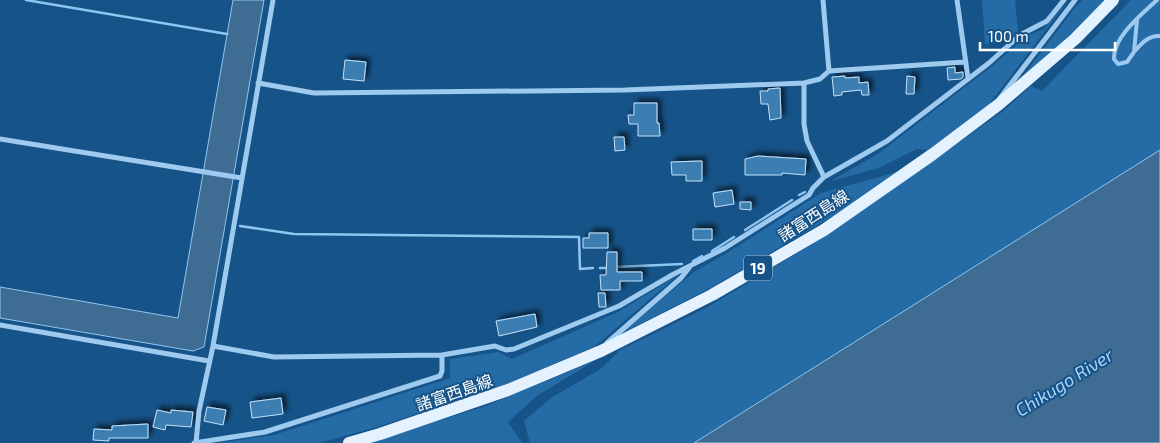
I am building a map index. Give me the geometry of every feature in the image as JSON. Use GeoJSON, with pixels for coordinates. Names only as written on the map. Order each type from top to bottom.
{"type":"FeatureCollection","features":[{"type":"Feature","properties":{"kind":"main road","name":"諸富西島線"},"geometry":{"type":"LineString","coordinates":[[349,443],[508,390],[600,351],[712,295],[824,230],[933,154],[998,105],[1075,38],[1113,0]]}},
{"type":"Feature","properties":{"kind":"street"},"geometry":{"type":"LineString","coordinates":[[273,0],[213,346],[199,411],[196,443],[265,432],[440,376],[442,371],[442,355]]}},
{"type":"Feature","properties":{"kind":"street"},"geometry":{"type":"LineString","coordinates":[[822,0],[829,72]]}},
{"type":"Feature","properties":{"kind":"street"},"geometry":{"type":"LineString","coordinates":[[957,0],[968,78]]}},
{"type":"Feature","properties":{"kind":"street"},"geometry":{"type":"LineString","coordinates":[[213,346],[274,357],[442,355],[495,346],[506,350],[514,349],[619,306],[672,275],[725,248],[809,195],[824,177],[887,141],[990,63],[1020,35],[1047,21],[1064,0]]}},
{"type":"Feature","properties":{"kind":"street"},"geometry":{"type":"LineString","coordinates":[[998,105],[1001,95],[1075,0]]}},
{"type":"Feature","properties":{"kind":"street"},"geometry":{"type":"LineString","coordinates":[[258,84],[314,93],[625,90],[804,83],[820,79],[829,72],[965,62]]}},
{"type":"Feature","properties":{"kind":"street"},"geometry":{"type":"LineString","coordinates":[[804,83],[804,124],[807,141],[824,177]]}},
{"type":"Feature","properties":{"kind":"street"},"geometry":{"type":"LineString","coordinates":[[0,139],[242,178]]}},
{"type":"Feature","properties":{"kind":"street"},"geometry":{"type":"LineString","coordinates":[[600,351],[602,347],[681,278],[689,267]]}},
{"type":"Feature","properties":{"kind":"street"},"geometry":{"type":"LineString","coordinates":[[0,325],[209,361]]}},
{"type":"Feature","properties":{"kind":"lane"},"geometry":{"type":"LineString","coordinates":[[1157,0],[1123,34],[1113,52],[1114,59],[1118,64],[1126,62],[1146,40],[1156,35],[1160,36]]}},
{"type":"Feature","properties":{"kind":"lane"},"geometry":{"type":"LineString","coordinates":[[1134,52],[1137,20]]}},
{"type":"Feature","properties":{"kind":"shaded area"},"geometry":{"type":"Polygon","coordinates":[[[982,0],[1015,0],[1018,31],[1009,41],[985,44],[982,0]]]}},
{"type":"Feature","properties":{"kind":"shaded area"},"geometry":{"type":"Polygon","coordinates":[[[1069,0],[987,107],[928,150],[917,149],[879,168],[831,181],[879,153],[991,67],[1028,35],[1043,30],[1069,0]]]}},
{"type":"Feature","properties":{"kind":"shaded area"},"geometry":{"type":"Polygon","coordinates":[[[1082,0],[1105,0],[1074,33],[1013,89],[1073,10],[1082,0]]]}},
{"type":"Feature","properties":{"kind":"shaded area"},"geometry":{"type":"Polygon","coordinates":[[[1131,0],[1160,0],[1160,150],[694,443],[530,443],[524,421],[551,398],[602,368],[620,350],[706,308],[829,234],[1002,112],[1031,86],[1042,91],[1131,0]]]}},
{"type":"Feature","properties":{"kind":"shaded area"},"geometry":{"type":"Polygon","coordinates":[[[897,172],[828,219],[712,287],[619,335],[694,272],[821,193],[897,172]]]}},
{"type":"Feature","properties":{"kind":"shaded area"},"geometry":{"type":"Polygon","coordinates":[[[677,276],[594,347],[504,385],[377,427],[319,443],[218,443],[274,435],[450,378],[450,359],[498,352],[512,359],[618,312],[677,276]]]}},
{"type":"Feature","properties":{"kind":"shaded area"},"geometry":{"type":"Polygon","coordinates":[[[595,361],[538,395],[508,422],[522,443],[365,443],[483,407],[595,361]]]}},
{"type":"Feature","properties":{"kind":"water"},"geometry":{"type":"Polygon","coordinates":[[[233,0],[264,0],[204,347],[193,351],[0,318],[0,287],[178,318],[233,0]]]}},
{"type":"Feature","properties":{"kind":"water","name":"Chikugo River"},"geometry":{"type":"Polygon","coordinates":[[[1160,150],[1160,443],[694,443],[1160,150]]]}},
{"type":"Feature","properties":{"kind":"building"},"geometry":{"type":"Polygon","coordinates":[[[345,60],[366,62],[364,81],[343,79],[345,60]]]}},
{"type":"Feature","properties":{"kind":"building"},"geometry":{"type":"Polygon","coordinates":[[[955,67],[955,73],[963,72],[963,77],[961,79],[948,80],[947,68],[955,67]]]}},
{"type":"Feature","properties":{"kind":"building"},"geometry":{"type":"Polygon","coordinates":[[[845,76],[845,78],[859,77],[859,83],[868,82],[869,95],[862,95],[861,90],[842,92],[842,95],[834,96],[832,77],[845,76]]]}},
{"type":"Feature","properties":{"kind":"building"},"geometry":{"type":"Polygon","coordinates":[[[907,76],[915,77],[914,94],[906,94],[907,76]]]}},
{"type":"Feature","properties":{"kind":"building"},"geometry":{"type":"Polygon","coordinates":[[[780,88],[781,118],[770,120],[768,104],[761,104],[760,91],[780,88]]]}},
{"type":"Feature","properties":{"kind":"building"},"geometry":{"type":"Polygon","coordinates":[[[634,103],[657,103],[657,123],[659,123],[660,136],[638,136],[638,124],[629,124],[628,115],[634,115],[634,103]]]}},
{"type":"Feature","properties":{"kind":"building"},"geometry":{"type":"Polygon","coordinates":[[[614,137],[624,137],[625,150],[615,151],[614,137]]]}},
{"type":"Feature","properties":{"kind":"building"},"geometry":{"type":"Polygon","coordinates":[[[758,156],[806,159],[805,175],[782,173],[782,175],[745,175],[745,159],[758,156]]]}},
{"type":"Feature","properties":{"kind":"building"},"geometry":{"type":"Polygon","coordinates":[[[702,161],[702,181],[686,181],[686,175],[672,175],[671,162],[702,161]]]}},
{"type":"Feature","properties":{"kind":"building"},"geometry":{"type":"Polygon","coordinates":[[[732,190],[734,204],[715,207],[713,193],[732,190]]]}},
{"type":"Feature","properties":{"kind":"building"},"geometry":{"type":"Polygon","coordinates":[[[740,202],[751,202],[751,210],[740,209],[740,202]]]}},
{"type":"Feature","properties":{"kind":"building"},"geometry":{"type":"Polygon","coordinates":[[[693,229],[712,229],[712,240],[693,240],[693,229]]]}},
{"type":"Feature","properties":{"kind":"building"},"geometry":{"type":"Polygon","coordinates":[[[589,233],[608,233],[608,248],[583,248],[583,238],[589,238],[589,233]]]}},
{"type":"Feature","properties":{"kind":"building"},"geometry":{"type":"Polygon","coordinates":[[[607,252],[617,252],[617,272],[642,272],[642,281],[620,281],[620,290],[601,290],[600,275],[606,275],[607,252]]]}},
{"type":"Feature","properties":{"kind":"building"},"geometry":{"type":"Polygon","coordinates":[[[598,293],[605,293],[606,307],[599,307],[598,293]]]}},
{"type":"Feature","properties":{"kind":"building"},"geometry":{"type":"Polygon","coordinates":[[[535,314],[537,327],[499,336],[496,321],[535,314]]]}},
{"type":"Feature","properties":{"kind":"building"},"geometry":{"type":"Polygon","coordinates":[[[281,398],[283,414],[252,418],[250,402],[281,398]]]}},
{"type":"Feature","properties":{"kind":"building"},"geometry":{"type":"Polygon","coordinates":[[[207,407],[226,410],[223,425],[204,421],[207,407]]]}},
{"type":"Feature","properties":{"kind":"building"},"geometry":{"type":"Polygon","coordinates":[[[157,410],[171,413],[171,410],[193,412],[191,427],[166,425],[165,430],[153,427],[157,410]]]}},
{"type":"Feature","properties":{"kind":"building"},"geometry":{"type":"Polygon","coordinates":[[[148,424],[148,438],[109,438],[109,441],[93,440],[94,429],[112,430],[112,426],[148,424]]]}},
{"type":"Feature","properties":{"kind":"waterway"},"geometry":{"type":"LineString","coordinates":[[26,0],[227,34]]}},
{"type":"Feature","properties":{"kind":"waterway"},"geometry":{"type":"LineString","coordinates":[[799,195],[805,192]]}},
{"type":"Feature","properties":{"kind":"waterway"},"geometry":{"type":"LineString","coordinates":[[745,230],[792,200]]}},
{"type":"Feature","properties":{"kind":"waterway"},"geometry":{"type":"LineString","coordinates":[[240,226],[294,234],[579,237],[580,269],[593,268]]}},
{"type":"Feature","properties":{"kind":"waterway"},"geometry":{"type":"LineString","coordinates":[[712,251],[734,237]]}},
{"type":"Feature","properties":{"kind":"waterway"},"geometry":{"type":"LineString","coordinates":[[693,261],[702,256]]}},
{"type":"Feature","properties":{"kind":"waterway"},"geometry":{"type":"LineString","coordinates":[[616,267],[682,264]]}},
{"type":"Feature","properties":{"kind":"waterway"},"geometry":{"type":"LineString","coordinates":[[600,268],[608,268]]}}]}
